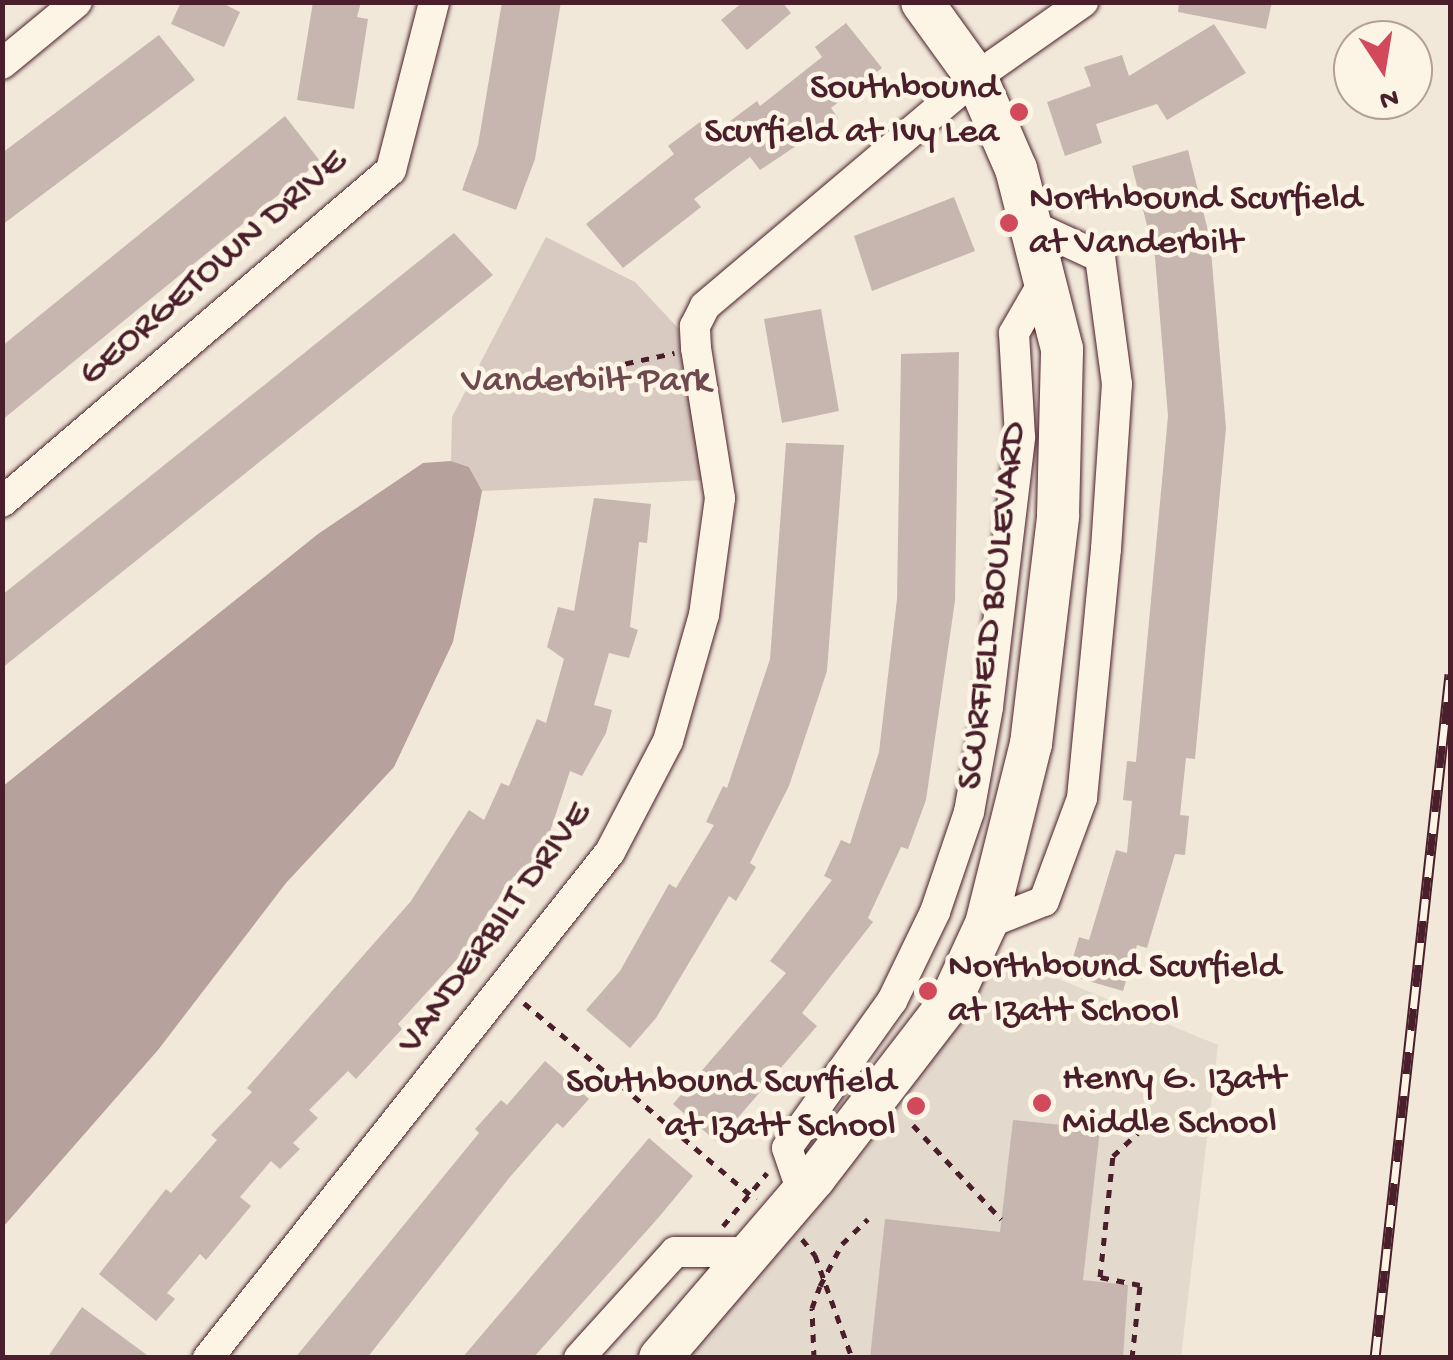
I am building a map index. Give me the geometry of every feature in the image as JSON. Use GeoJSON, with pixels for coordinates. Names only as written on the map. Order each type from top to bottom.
{"type":"FeatureCollection","features":[{"type":"Feature","properties":{"kind":"street"},"geometry":{"type":"LineString","coordinates":[[2,64],[77,2]]}},
{"type":"Feature","properties":{"kind":"street","name":"GEORGETOWN DRIVE"},"geometry":{"type":"LineString","coordinates":[[2,502],[391,170],[434,2]]}},
{"type":"Feature","properties":{"kind":"street","name":"SCURFIELD BOULEVARD"},"geometry":{"type":"LineString","coordinates":[[660,1358],[750,1252],[777,1202],[932,1030],[986,924],[1031,744],[1058,516],[1062,349],[1034,226],[976,77],[922,2]]}},
{"type":"Feature","properties":{"kind":"street","name":"VANDERBILT DRIVE"},"geometry":{"type":"LineString","coordinates":[[208,1358],[506,988],[610,852],[668,742],[704,615],[720,498],[696,348],[695,326],[705,306],[976,77],[1083,2]]}},
{"type":"Feature","properties":{"kind":"street"},"geometry":{"type":"LineString","coordinates":[[986,924],[1044,901],[1082,798],[1106,549],[1117,384],[1100,257],[1034,226]]}},
{"type":"Feature","properties":{"kind":"street","name":"SCURFIELD BOULEVARD"},"geometry":{"type":"LineString","coordinates":[[787,1148],[892,1001],[936,912],[969,812],[988,707],[1020,438],[1014,333],[1047,276]]}},
{"type":"Feature","properties":{"kind":"street"},"geometry":{"type":"LineString","coordinates":[[777,1202],[787,1148]]}},
{"type":"Feature","properties":{"kind":"street"},"geometry":{"type":"LineString","coordinates":[[579,1358],[675,1252],[750,1252]]}},
{"type":"Feature","properties":{"kind":"path"},"geometry":{"type":"LineString","coordinates":[[554,394],[563,376],[696,348]]}},
{"type":"Feature","properties":{"kind":"path"},"geometry":{"type":"LineString","coordinates":[[506,988],[777,1202],[812,1247],[852,1358]]}},
{"type":"Feature","properties":{"kind":"path"},"geometry":{"type":"LineString","coordinates":[[913,1124],[1001,1219]]}},
{"type":"Feature","properties":{"kind":"path"},"geometry":{"type":"LineString","coordinates":[[1132,1358],[1140,1285],[1100,1277],[1113,1156],[1138,1133]]}},
{"type":"Feature","properties":{"kind":"path"},"geometry":{"type":"LineString","coordinates":[[702,1252],[777,1202],[787,1148]]}},
{"type":"Feature","properties":{"kind":"path"},"geometry":{"type":"LineString","coordinates":[[814,1358],[812,1308],[842,1244],[868,1218]]}},
{"type":"Feature","properties":{"kind":"shaded area"},"geometry":{"type":"Polygon","coordinates":[[[451,461],[469,467],[482,491],[474,535],[453,642],[394,767],[286,883],[158,1050],[3,1227],[3,786],[318,534],[423,463],[451,461]]]}},
{"type":"Feature","properties":{"kind":"shaded area","name":"Henry G. Izatt Middle School"},"geometry":{"type":"Polygon","coordinates":[[[977,945],[1218,1045],[1181,1357],[660,1358],[977,945]]]}},
{"type":"Feature","properties":{"kind":"green space","name":"Vanderbilt Park"},"geometry":{"type":"Polygon","coordinates":[[[546,237],[635,282],[678,328],[706,480],[482,491],[469,467],[451,461],[452,417],[546,237]]]}},
{"type":"Feature","properties":{"kind":"building"},"geometry":{"type":"Polygon","coordinates":[[[181,2],[220,2],[240,12],[224,47],[171,24],[181,2]]]}},
{"type":"Feature","properties":{"kind":"building"},"geometry":{"type":"Polygon","coordinates":[[[313,2],[361,2],[357,17],[368,19],[354,109],[297,100],[313,2]]]}},
{"type":"Feature","properties":{"kind":"building"},"geometry":{"type":"Polygon","coordinates":[[[502,2],[561,2],[535,159],[516,210],[462,190],[478,145],[502,2]]]}},
{"type":"Feature","properties":{"kind":"building"},"geometry":{"type":"Polygon","coordinates":[[[743,2],[782,2],[791,13],[747,50],[721,20],[743,2]]]}},
{"type":"Feature","properties":{"kind":"building"},"geometry":{"type":"Polygon","coordinates":[[[1179,2],[1272,2],[1266,29],[1178,12],[1179,2]]]}},
{"type":"Feature","properties":{"kind":"building"},"geometry":{"type":"Polygon","coordinates":[[[846,23],[882,68],[831,108],[838,118],[760,170],[750,157],[694,199],[701,207],[623,268],[586,224],[674,154],[668,146],[700,122],[710,136],[757,101],[760,106],[822,57],[815,47],[846,23]]]}},
{"type":"Feature","properties":{"kind":"building"},"geometry":{"type":"Polygon","coordinates":[[[1214,24],[1246,73],[1167,120],[1157,104],[1096,124],[1102,143],[1065,156],[1047,102],[1091,86],[1084,67],[1122,55],[1129,76],[1214,24]]]}},
{"type":"Feature","properties":{"kind":"building"},"geometry":{"type":"Polygon","coordinates":[[[159,35],[195,80],[2,225],[2,153],[159,35]]]}},
{"type":"Feature","properties":{"kind":"building"},"geometry":{"type":"Polygon","coordinates":[[[285,116],[320,161],[2,420],[2,346],[285,116]]]}},
{"type":"Feature","properties":{"kind":"building"},"geometry":{"type":"Polygon","coordinates":[[[1188,150],[1210,239],[1226,428],[1195,759],[1186,758],[1180,815],[1189,816],[1185,855],[1175,854],[1147,948],[1137,945],[1123,991],[1068,975],[1079,937],[1089,940],[1116,850],[1127,853],[1132,801],[1123,800],[1127,761],[1136,762],[1168,416],[1155,257],[1132,166],[1188,150]]]}},
{"type":"Feature","properties":{"kind":"building"},"geometry":{"type":"Polygon","coordinates":[[[954,197],[975,251],[872,291],[854,236],[954,197]]]}},
{"type":"Feature","properties":{"kind":"building"},"geometry":{"type":"Polygon","coordinates":[[[454,233],[493,275],[2,668],[2,595],[454,233]]]}},
{"type":"Feature","properties":{"kind":"building"},"geometry":{"type":"Polygon","coordinates":[[[821,309],[839,411],[782,423],[764,319],[821,309]]]}},
{"type":"Feature","properties":{"kind":"building"},"geometry":{"type":"Polygon","coordinates":[[[959,352],[955,601],[926,800],[908,849],[901,847],[868,918],[873,922],[802,1013],[817,1026],[717,1142],[673,1104],[786,973],[770,961],[832,880],[824,876],[841,840],[850,844],[879,752],[897,599],[901,354],[959,352]]]}},
{"type":"Feature","properties":{"kind":"building"},"geometry":{"type":"Polygon","coordinates":[[[786,443],[844,445],[827,671],[789,786],[750,863],[756,867],[736,901],[729,896],[656,1018],[630,1048],[586,1010],[620,971],[669,884],[676,888],[714,825],[706,822],[723,786],[727,788],[770,659],[786,443]]]}},
{"type":"Feature","properties":{"kind":"building"},"geometry":{"type":"Polygon","coordinates":[[[594,498],[651,504],[647,543],[639,542],[630,627],[638,630],[629,658],[609,653],[594,705],[612,710],[606,733],[582,776],[570,771],[544,850],[522,882],[514,876],[484,919],[490,923],[398,1024],[402,1029],[356,1079],[348,1071],[309,1110],[318,1118],[293,1143],[300,1149],[280,1169],[271,1161],[240,1197],[251,1206],[206,1260],[200,1254],[167,1293],[175,1299],[156,1321],[99,1274],[166,1189],[171,1193],[217,1140],[211,1135],[252,1092],[247,1088],[411,901],[469,810],[484,820],[501,783],[509,786],[537,719],[546,723],[564,659],[547,647],[558,607],[574,611],[594,498]]]}},
{"type":"Feature","properties":{"kind":"building"},"geometry":{"type":"Polygon","coordinates":[[[545,1061],[589,1099],[563,1128],[557,1123],[510,1177],[367,1358],[295,1358],[479,1133],[475,1129],[501,1100],[507,1105],[545,1061]]]}},
{"type":"Feature","properties":{"kind":"building","name":"Henry G. Izatt Middle School"},"geometry":{"type":"Polygon","coordinates":[[[1013,1120],[1100,1129],[1083,1280],[1128,1285],[1123,1358],[870,1358],[885,1219],[1000,1232],[1013,1120]]]}},
{"type":"Feature","properties":{"kind":"building"},"geometry":{"type":"Polygon","coordinates":[[[649,1138],[693,1176],[659,1217],[533,1358],[462,1358],[649,1138]]]}},
{"type":"Feature","properties":{"kind":"building"},"geometry":{"type":"Polygon","coordinates":[[[82,1307],[151,1358],[47,1358],[82,1307]]]}},
{"type":"Feature","properties":{"kind":"railway"},"geometry":{"type":"LineString","coordinates":[[1375,1358],[1450,674]]}},
{"type":"Feature","properties":{"kind":"place","name":"Southbound Scurfield at Ivy Lea"},"geometry":{"type":"Point","coordinates":[1019,112]}},
{"type":"Feature","properties":{"kind":"place","name":"Northbound Scurfield at Vanderbilt"},"geometry":{"type":"Point","coordinates":[1009,223]}},
{"type":"Feature","properties":{"kind":"place","name":"Northbound Scurfield at Izatt School"},"geometry":{"type":"Point","coordinates":[928,991]}},
{"type":"Feature","properties":{"kind":"place","name":"Henry G. Izatt Middle School"},"geometry":{"type":"Point","coordinates":[1042,1103]}},
{"type":"Feature","properties":{"kind":"place","name":"Southbound Scurfield at Izatt School"},"geometry":{"type":"Point","coordinates":[916,1106]}}]}
